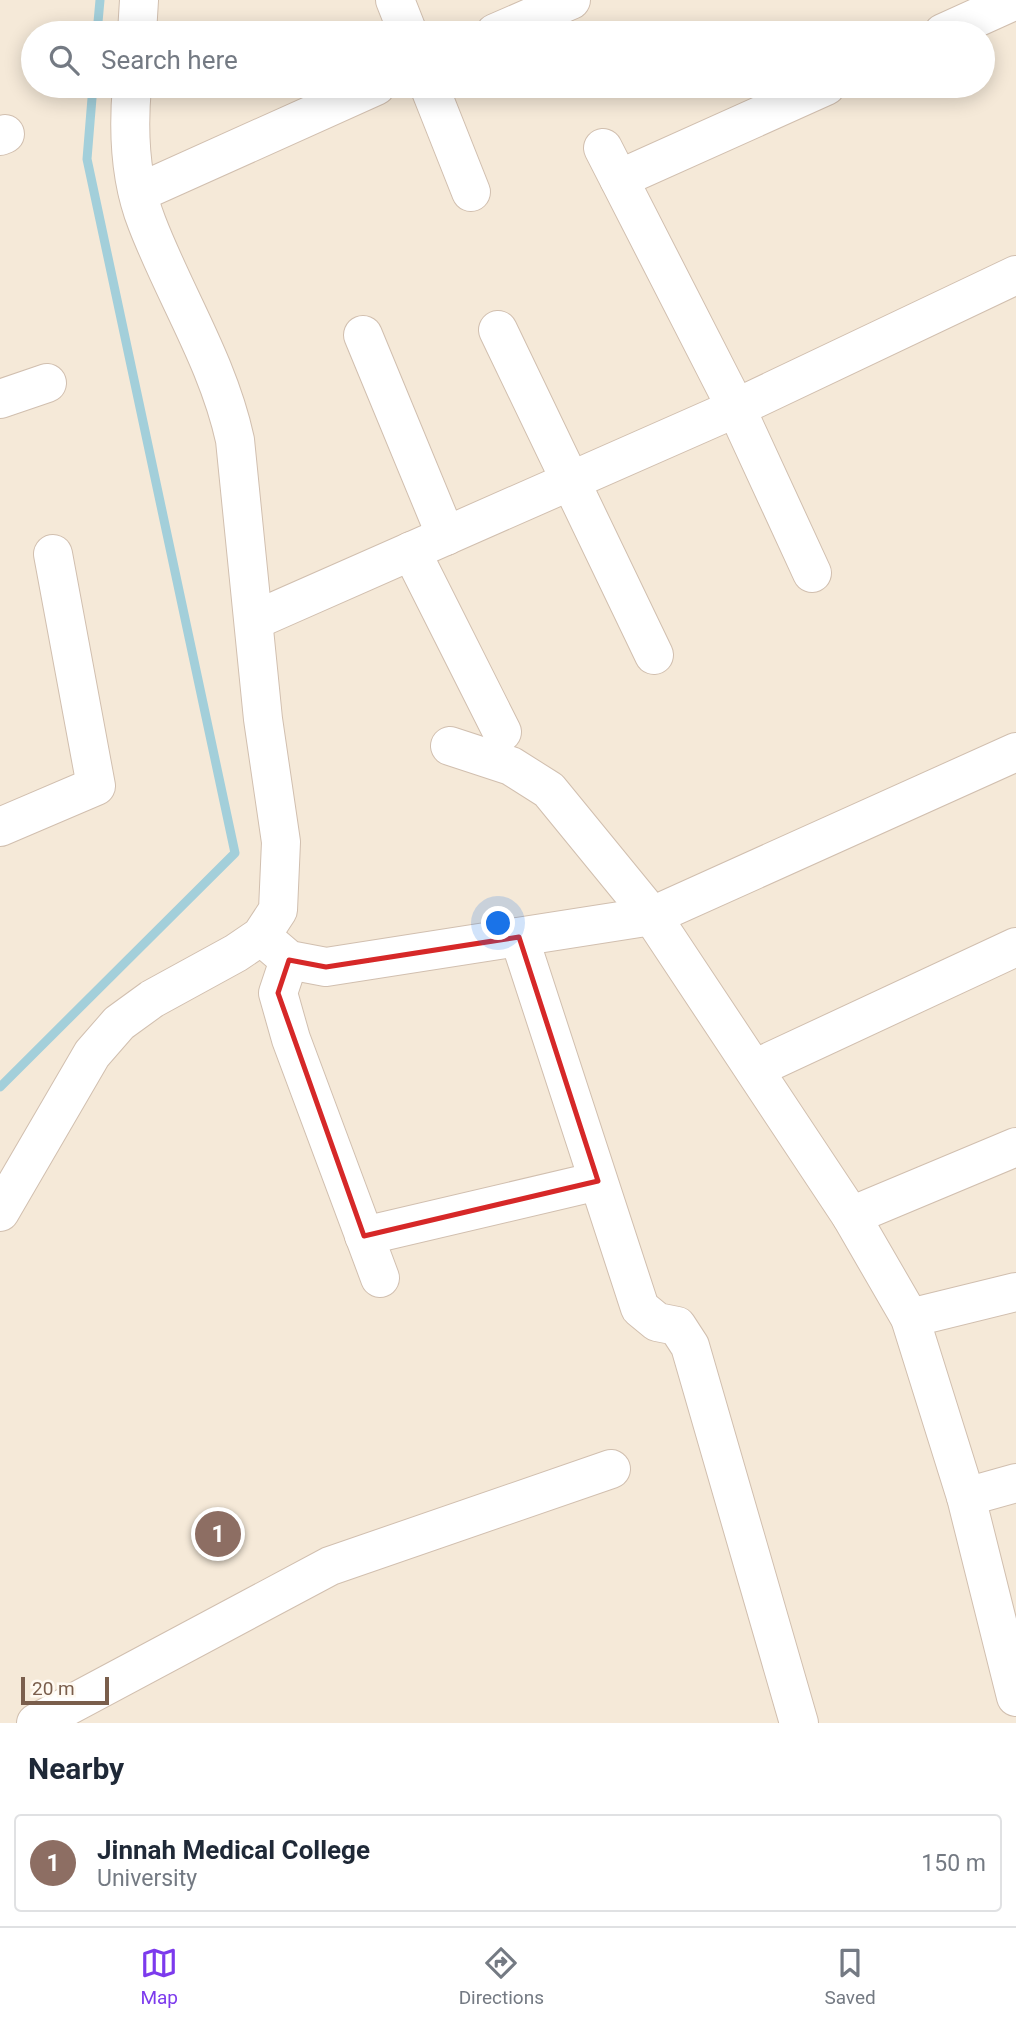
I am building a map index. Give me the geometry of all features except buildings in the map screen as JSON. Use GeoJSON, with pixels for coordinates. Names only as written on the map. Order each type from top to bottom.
{"type":"FeatureCollection","features":[{"type":"Feature","properties":{"kind":"street"},"geometry":{"type":"LineString","coordinates":[[138,21],[139,0]]}},
{"type":"Feature","properties":{"kind":"street"},"geometry":{"type":"LineString","coordinates":[[395,0],[403,21]]}},
{"type":"Feature","properties":{"kind":"street"},"geometry":{"type":"LineString","coordinates":[[523,21],[571,0]]}},
{"type":"Feature","properties":{"kind":"street"},"geometry":{"type":"LineString","coordinates":[[970,21],[1016,1]]}},
{"type":"Feature","properties":{"kind":"street"},"geometry":{"type":"LineString","coordinates":[[132,98],[131,152],[146,222],[189,313],[228,408],[235,440],[263,719],[281,842],[275,948],[278,993],[291,1039],[380,1278]]}},
{"type":"Feature","properties":{"kind":"street"},"geometry":{"type":"LineString","coordinates":[[138,192],[349,98]]}},
{"type":"Feature","properties":{"kind":"street"},"geometry":{"type":"LineString","coordinates":[[434,98],[471,192]]}},
{"type":"Feature","properties":{"kind":"street"},"geometry":{"type":"LineString","coordinates":[[792,98],[611,163],[736,408],[812,573]]}},
{"type":"Feature","properties":{"kind":"street"},"geometry":{"type":"LineString","coordinates":[[255,620],[736,408],[1016,275]]}},
{"type":"Feature","properties":{"kind":"street"},"geometry":{"type":"LineString","coordinates":[[498,330],[654,655]]}},
{"type":"Feature","properties":{"kind":"street"},"geometry":{"type":"LineString","coordinates":[[363,335],[446,536]]}},
{"type":"Feature","properties":{"kind":"street"},"geometry":{"type":"LineString","coordinates":[[0,399],[47,383]]}},
{"type":"Feature","properties":{"kind":"street"},"geometry":{"type":"LineString","coordinates":[[411,551],[502,732]]}},
{"type":"Feature","properties":{"kind":"street"},"geometry":{"type":"LineString","coordinates":[[0,827],[96,786],[53,554]]}},
{"type":"Feature","properties":{"kind":"street"},"geometry":{"type":"LineString","coordinates":[[450,746],[511,766],[549,790],[652,916],[851,1216],[910,1318],[1011,1653],[1016,1698]]}},
{"type":"Feature","properties":{"kind":"street"},"geometry":{"type":"LineString","coordinates":[[0,1212],[92,1054],[119,1023],[152,999],[236,953],[275,948],[326,967],[652,916],[1016,752]]}},
{"type":"Feature","properties":{"kind":"street"},"geometry":{"type":"LineString","coordinates":[[519,937],[640,1308],[657,1322],[677,1326],[690,1346],[799,1723]]}},
{"type":"Feature","properties":{"kind":"street"},"geometry":{"type":"LineString","coordinates":[[754,1069],[1016,947]]}},
{"type":"Feature","properties":{"kind":"street"},"geometry":{"type":"LineString","coordinates":[[851,1216],[1016,1147]]}},
{"type":"Feature","properties":{"kind":"street"},"geometry":{"type":"LineString","coordinates":[[364,1236],[598,1181]]}},
{"type":"Feature","properties":{"kind":"street"},"geometry":{"type":"LineString","coordinates":[[910,1318],[1016,1292]]}},
{"type":"Feature","properties":{"kind":"street"},"geometry":{"type":"LineString","coordinates":[[36,1723],[330,1566],[611,1469]]}},
{"type":"Feature","properties":{"kind":"street"},"geometry":{"type":"LineString","coordinates":[[966,1497],[1016,1483]]}},
{"type":"Feature","properties":{"kind":"highlighted area"},"geometry":{"type":"Polygon","coordinates":[[[519,937],[598,1181],[364,1236],[278,993],[289,960],[326,967],[519,937]]]}},
{"type":"Feature","properties":{"kind":"shaded area"},"geometry":{"type":"Polygon","coordinates":[[[0,0],[1016,0],[1016,1723],[0,1723],[0,0]]]}},
{"type":"Feature","properties":{"kind":"waterway"},"geometry":{"type":"LineString","coordinates":[[98,21],[100,0]]}},
{"type":"Feature","properties":{"kind":"waterway"},"geometry":{"type":"LineString","coordinates":[[0,1087],[235,853],[87,159],[92,98]]}},
{"type":"Feature","properties":{"kind":"place","name":"Jinnah Medical College"},"geometry":{"type":"Point","coordinates":[218,1534]}}]}
